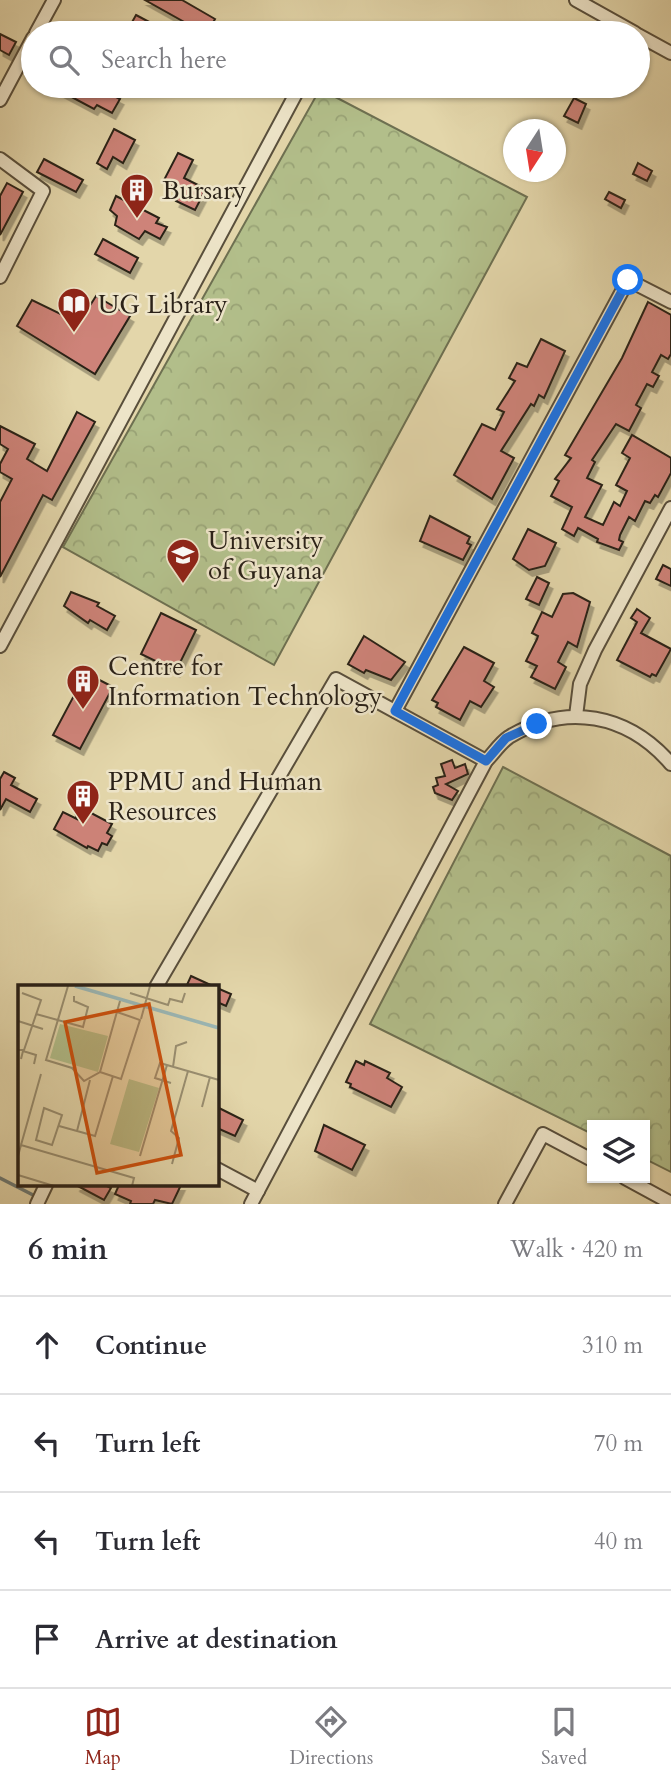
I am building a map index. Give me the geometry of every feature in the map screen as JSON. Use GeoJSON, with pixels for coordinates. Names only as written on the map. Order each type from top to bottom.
{"type":"FeatureCollection","features":[{"type":"Feature","properties":{"kind":"street"},"geometry":{"type":"LineString","coordinates":[[43,21],[54,0]]}},
{"type":"Feature","properties":{"kind":"street"},"geometry":{"type":"LineString","coordinates":[[576,0],[613,21]]}},
{"type":"Feature","properties":{"kind":"street"},"geometry":{"type":"LineString","coordinates":[[650,42],[671,53]]}},
{"type":"Feature","properties":{"kind":"street"},"geometry":{"type":"LineString","coordinates":[[0,100],[21,61]]}},
{"type":"Feature","properties":{"kind":"street"},"geometry":{"type":"LineString","coordinates":[[0,646],[294,98]]}},
{"type":"Feature","properties":{"kind":"street"},"geometry":{"type":"LineString","coordinates":[[0,159],[43,191],[0,277]]}},
{"type":"Feature","properties":{"kind":"street"},"geometry":{"type":"LineString","coordinates":[[395,711],[628,280],[671,302]]}},
{"type":"Feature","properties":{"kind":"street"},"geometry":{"type":"LineString","coordinates":[[576,716],[580,684],[595,650],[671,508]]}},
{"type":"Feature","properties":{"kind":"street"},"geometry":{"type":"LineString","coordinates":[[157,985],[336,678],[486,761]]}},
{"type":"Feature","properties":{"kind":"street"},"geometry":{"type":"LineString","coordinates":[[251,1204],[486,761],[506,738],[537,724],[576,716],[623,724],[653,743],[671,764]]}},
{"type":"Feature","properties":{"kind":"street"},"geometry":{"type":"LineString","coordinates":[[505,1204],[543,1134],[587,1157]]}},
{"type":"Feature","properties":{"kind":"street"},"geometry":{"type":"LineString","coordinates":[[219,1170],[258,1191]]}},
{"type":"Feature","properties":{"kind":"street"},"geometry":{"type":"LineString","coordinates":[[634,1183],[671,1203]]}},
{"type":"Feature","properties":{"kind":"green space"},"geometry":{"type":"Polygon","coordinates":[[[315,98],[337,98],[527,197],[274,665],[63,547],[315,98]]]}},
{"type":"Feature","properties":{"kind":"green space"},"geometry":{"type":"Polygon","coordinates":[[[503,767],[671,856],[671,1172],[650,1162],[650,1120],[587,1120],[587,1132],[370,1024],[503,767]]]}},
{"type":"Feature","properties":{"kind":"building"},"geometry":{"type":"Polygon","coordinates":[[[145,0],[182,0],[215,19],[183,21],[145,0]]]}},
{"type":"Feature","properties":{"kind":"building"},"geometry":{"type":"Polygon","coordinates":[[[136,15],[147,21],[133,21],[136,15]]]}},
{"type":"Feature","properties":{"kind":"building"},"geometry":{"type":"Polygon","coordinates":[[[0,34],[16,42],[9,55],[0,50],[0,34]]]}},
{"type":"Feature","properties":{"kind":"building"},"geometry":{"type":"Polygon","coordinates":[[[73,98],[120,99],[112,113],[97,105],[94,109],[73,98]]]}},
{"type":"Feature","properties":{"kind":"building"},"geometry":{"type":"Polygon","coordinates":[[[574,98],[586,104],[578,123],[564,116],[574,98]]]}},
{"type":"Feature","properties":{"kind":"building"},"geometry":{"type":"Polygon","coordinates":[[[114,129],[135,140],[123,163],[113,157],[107,169],[97,163],[114,129]]]}},
{"type":"Feature","properties":{"kind":"building"},"geometry":{"type":"Polygon","coordinates":[[[178,153],[193,160],[184,178],[206,189],[195,210],[176,201],[181,191],[163,182],[178,153]]]}},
{"type":"Feature","properties":{"kind":"building"},"geometry":{"type":"Polygon","coordinates":[[[44,159],[83,180],[76,192],[37,172],[44,159]]]}},
{"type":"Feature","properties":{"kind":"building"},"geometry":{"type":"Polygon","coordinates":[[[638,163],[652,171],[647,181],[633,174],[638,163]]]}},
{"type":"Feature","properties":{"kind":"building"},"geometry":{"type":"Polygon","coordinates":[[[7,183],[23,192],[0,235],[0,196],[7,183]]]}},
{"type":"Feature","properties":{"kind":"building"},"geometry":{"type":"Polygon","coordinates":[[[609,192],[625,200],[621,208],[605,199],[609,192]]]}},
{"type":"Feature","properties":{"kind":"building","name":"Bursary"},"geometry":{"type":"Polygon","coordinates":[[[116,196],[159,218],[156,223],[167,227],[160,239],[145,231],[139,239],[115,225],[117,216],[110,210],[116,196]]]}},
{"type":"Feature","properties":{"kind":"building"},"geometry":{"type":"Polygon","coordinates":[[[103,239],[138,258],[130,273],[95,254],[103,239]]]}},
{"type":"Feature","properties":{"kind":"building","name":"UG Library"},"geometry":{"type":"Polygon","coordinates":[[[96,296],[130,316],[95,374],[17,326],[32,300],[79,323],[96,296]]]}},
{"type":"Feature","properties":{"kind":"building"},"geometry":{"type":"Polygon","coordinates":[[[648,302],[671,315],[671,354],[668,359],[661,355],[652,372],[659,376],[653,387],[647,384],[636,405],[641,408],[629,431],[616,424],[592,460],[595,462],[587,478],[602,485],[585,517],[603,525],[614,502],[620,506],[627,491],[616,485],[630,458],[622,453],[632,435],[671,458],[671,473],[658,497],[655,495],[650,503],[645,501],[635,521],[629,517],[620,535],[619,540],[623,542],[619,550],[597,542],[598,539],[578,528],[574,536],[562,529],[572,507],[551,496],[559,481],[555,479],[571,458],[565,455],[622,358],[648,302]]]}},
{"type":"Feature","properties":{"kind":"building"},"geometry":{"type":"Polygon","coordinates":[[[541,339],[565,351],[544,398],[539,395],[534,406],[531,404],[501,451],[514,458],[492,499],[454,475],[482,424],[495,430],[504,412],[497,409],[515,381],[509,378],[517,363],[527,367],[541,339]]]}},
{"type":"Feature","properties":{"kind":"building"},"geometry":{"type":"Polygon","coordinates":[[[77,412],[95,422],[52,500],[43,495],[0,577],[0,502],[12,479],[0,472],[0,464],[8,449],[0,444],[0,426],[35,444],[27,459],[47,471],[77,412]]]}},
{"type":"Feature","properties":{"kind":"building"},"geometry":{"type":"Polygon","coordinates":[[[430,516],[470,537],[467,543],[471,545],[463,560],[420,541],[430,516]]]}},
{"type":"Feature","properties":{"kind":"building"},"geometry":{"type":"Polygon","coordinates":[[[528,529],[556,543],[545,566],[529,570],[513,559],[528,529]]]}},
{"type":"Feature","properties":{"kind":"building"},"geometry":{"type":"Polygon","coordinates":[[[663,565],[671,569],[671,586],[656,579],[663,565]]]}},
{"type":"Feature","properties":{"kind":"building"},"geometry":{"type":"Polygon","coordinates":[[[537,577],[549,583],[539,605],[526,599],[537,577]]]}},
{"type":"Feature","properties":{"kind":"building"},"geometry":{"type":"Polygon","coordinates":[[[71,592],[99,603],[97,606],[115,616],[107,630],[90,620],[88,623],[64,606],[71,592]]]}},
{"type":"Feature","properties":{"kind":"building"},"geometry":{"type":"Polygon","coordinates":[[[573,593],[590,602],[577,647],[568,642],[558,662],[566,667],[555,689],[531,677],[537,666],[526,661],[538,636],[532,633],[542,612],[552,617],[563,594],[573,593]]]}},
{"type":"Feature","properties":{"kind":"building"},"geometry":{"type":"Polygon","coordinates":[[[637,609],[650,618],[641,633],[671,649],[656,676],[652,674],[650,677],[617,660],[637,622],[631,618],[637,609]]]}},
{"type":"Feature","properties":{"kind":"building"},"geometry":{"type":"Polygon","coordinates":[[[161,613],[196,630],[176,671],[141,654],[161,613]]]}},
{"type":"Feature","properties":{"kind":"building"},"geometry":{"type":"Polygon","coordinates":[[[364,636],[405,662],[391,680],[366,670],[364,673],[348,664],[364,636]]]}},
{"type":"Feature","properties":{"kind":"building"},"geometry":{"type":"Polygon","coordinates":[[[464,647],[494,663],[484,681],[494,687],[481,707],[470,701],[460,720],[436,707],[438,703],[432,700],[464,647]]]}},
{"type":"Feature","properties":{"kind":"building","name":"Centre for Information Technology"},"geometry":{"type":"Polygon","coordinates":[[[86,673],[113,687],[80,749],[53,735],[86,673]]]}},
{"type":"Feature","properties":{"kind":"building"},"geometry":{"type":"Polygon","coordinates":[[[452,760],[455,768],[465,764],[468,774],[446,784],[458,791],[452,800],[435,793],[433,787],[438,785],[436,778],[445,776],[441,764],[452,760]]]}},
{"type":"Feature","properties":{"kind":"building"},"geometry":{"type":"Polygon","coordinates":[[[4,772],[15,778],[11,785],[37,799],[30,812],[6,799],[0,810],[0,779],[4,772]]]}},
{"type":"Feature","properties":{"kind":"building","name":"PPMU and Human Resources"},"geometry":{"type":"Polygon","coordinates":[[[87,800],[91,813],[112,824],[107,833],[112,836],[107,845],[102,843],[98,851],[88,846],[87,848],[54,829],[63,812],[77,819],[73,804],[87,800]]]}},
{"type":"Feature","properties":{"kind":"building"},"geometry":{"type":"Polygon","coordinates":[[[191,976],[211,985],[187,985],[191,976]]]}},
{"type":"Feature","properties":{"kind":"building"},"geometry":{"type":"Polygon","coordinates":[[[219,989],[231,994],[226,1006],[219,1003],[219,989]]]}},
{"type":"Feature","properties":{"kind":"building"},"geometry":{"type":"Polygon","coordinates":[[[356,1061],[364,1065],[365,1061],[390,1073],[387,1078],[402,1087],[391,1107],[350,1087],[351,1084],[346,1082],[356,1061]]]}},
{"type":"Feature","properties":{"kind":"building"},"geometry":{"type":"Polygon","coordinates":[[[219,1108],[243,1120],[235,1136],[219,1129],[219,1108]]]}},
{"type":"Feature","properties":{"kind":"building"},"geometry":{"type":"Polygon","coordinates":[[[324,1125],[365,1145],[352,1170],[315,1151],[324,1125]]]}},
{"type":"Feature","properties":{"kind":"building"},"geometry":{"type":"Polygon","coordinates":[[[78,1186],[111,1188],[104,1200],[78,1186]]]}},
{"type":"Feature","properties":{"kind":"building"},"geometry":{"type":"Polygon","coordinates":[[[119,1186],[181,1186],[172,1204],[155,1200],[153,1204],[130,1204],[131,1201],[115,1194],[119,1186]]]}},
{"type":"Feature","properties":{"kind":"waterway"},"geometry":{"type":"LineString","coordinates":[[0,1178],[35,1196]]}},
{"type":"Feature","properties":{"kind":"place","name":"Bursary"},"geometry":{"type":"Point","coordinates":[137,220]}},
{"type":"Feature","properties":{"kind":"place","name":"UG Library"},"geometry":{"type":"Point","coordinates":[74,334]}},
{"type":"Feature","properties":{"kind":"place","name":"University of Guyana"},"geometry":{"type":"Point","coordinates":[183,585]}},
{"type":"Feature","properties":{"kind":"place","name":"Centre for Information Technology"},"geometry":{"type":"Point","coordinates":[83,711]}},
{"type":"Feature","properties":{"kind":"place","name":"PPMU and Human Resources"},"geometry":{"type":"Point","coordinates":[83,826]}},
{"type":"Feature","properties":{"kind":"route"},"geometry":{"type":"LineString","coordinates":[[537,724],[506,738],[486,761],[395,711],[628,280]]}}]}
